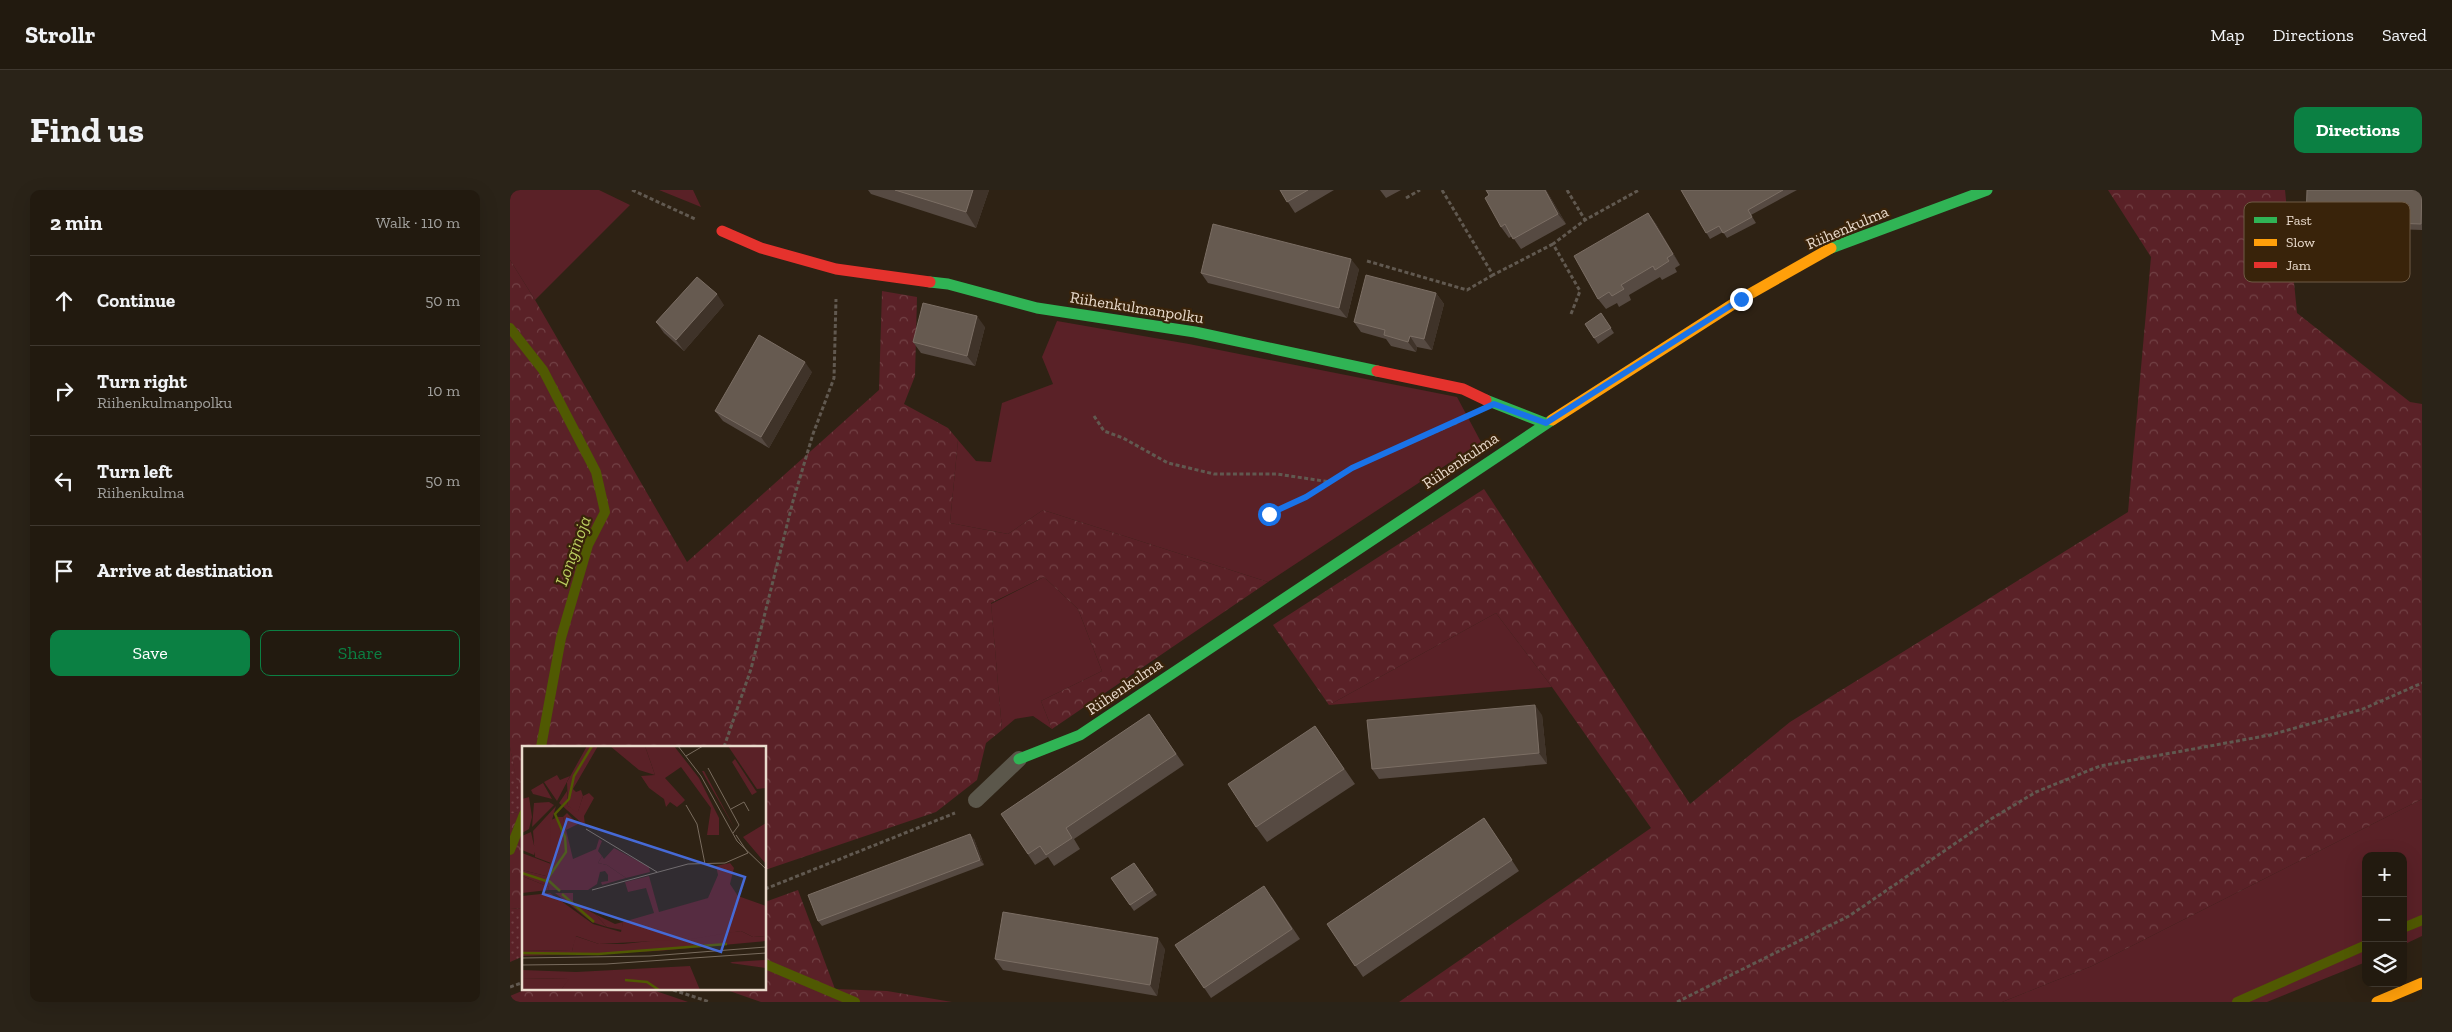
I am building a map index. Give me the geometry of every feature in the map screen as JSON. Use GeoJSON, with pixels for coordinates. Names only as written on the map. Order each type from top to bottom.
{"type":"FeatureCollection","features":[{"type":"Feature","properties":{"kind":"main road","name":"Riihenkulma"},"geometry":{"type":"LineString","coordinates":[[1019,759],[1080,735],[1546,423],[1741,299],[1828,249],[1986,190]]}},
{"type":"Feature","properties":{"kind":"main road","name":"Riihenkulmanpolku"},"geometry":{"type":"LineString","coordinates":[[722,231],[761,248],[836,269],[948,284],[1037,308],[1195,332],[1463,389],[1494,404],[1546,423]]}},
{"type":"Feature","properties":{"kind":"main road"},"geometry":{"type":"LineString","coordinates":[[2377,1002],[2422,983]]}},
{"type":"Feature","properties":{"kind":"lane"},"geometry":{"type":"LineString","coordinates":[[976,800],[1019,759]]}},
{"type":"Feature","properties":{"kind":"path"},"geometry":{"type":"LineString","coordinates":[[632,190],[722,231]]}},
{"type":"Feature","properties":{"kind":"path"},"geometry":{"type":"LineString","coordinates":[[1406,198],[1420,190]]}},
{"type":"Feature","properties":{"kind":"path"},"geometry":{"type":"LineString","coordinates":[[1442,190],[1493,275]]}},
{"type":"Feature","properties":{"kind":"path"},"geometry":{"type":"LineString","coordinates":[[1572,190],[1568,192],[1585,220]]}},
{"type":"Feature","properties":{"kind":"path"},"geometry":{"type":"LineString","coordinates":[[1367,260],[1467,290],[1553,244],[1585,220],[1640,190]]}},
{"type":"Feature","properties":{"kind":"path"},"geometry":{"type":"LineString","coordinates":[[1553,244],[1580,292],[1571,314]]}},
{"type":"Feature","properties":{"kind":"path"},"geometry":{"type":"LineString","coordinates":[[724,746],[751,669],[793,501],[813,434],[834,378],[836,269]]}},
{"type":"Feature","properties":{"kind":"path"},"geometry":{"type":"LineString","coordinates":[[1269,514],[1306,497],[1352,468],[1494,404]]}},
{"type":"Feature","properties":{"kind":"path"},"geometry":{"type":"LineString","coordinates":[[1094,416],[1104,431],[1123,438],[1168,463],[1214,474],[1277,474],[1330,482]]}},
{"type":"Feature","properties":{"kind":"path"},"geometry":{"type":"LineString","coordinates":[[1677,1002],[1849,916],[1991,819],[2036,792],[2100,766],[2270,735],[2363,709],[2422,684]]}},
{"type":"Feature","properties":{"kind":"path"},"geometry":{"type":"LineString","coordinates":[[766,889],[960,811],[976,800]]}},
{"type":"Feature","properties":{"kind":"path"},"geometry":{"type":"LineString","coordinates":[[510,987],[522,983]]}},
{"type":"Feature","properties":{"kind":"path"},"geometry":{"type":"LineString","coordinates":[[673,990],[710,1002]]}},
{"type":"Feature","properties":{"kind":"green space"},"geometry":{"type":"Polygon","coordinates":[[[510,190],[599,190],[630,205],[535,300],[510,260],[510,190]]]}},
{"type":"Feature","properties":{"kind":"green space"},"geometry":{"type":"Polygon","coordinates":[[[659,190],[693,190],[701,207],[659,190]]]}},
{"type":"Feature","properties":{"kind":"green space"},"geometry":{"type":"Polygon","coordinates":[[[2108,190],[2285,190],[2286,202],[2244,202],[2244,282],[2294,282],[2297,313],[2410,402],[2422,404],[2422,799],[2092,966],[2002,1002],[1399,1002],[1651,828],[1552,687],[1496,613],[1329,705],[1273,625],[1484,489],[1690,804],[1790,722],[2128,512],[2151,257],[2108,190]]]}},
{"type":"Feature","properties":{"kind":"green space"},"geometry":{"type":"Polygon","coordinates":[[[510,260],[687,562],[879,390],[882,291],[917,297],[915,376],[904,404],[948,428],[958,440],[950,523],[1008,534],[1043,510],[1268,582],[1052,729],[1041,701],[1102,671],[1078,609],[1044,577],[991,603],[1002,730],[986,743],[977,780],[936,812],[766,870],[766,746],[522,746],[522,811],[510,747],[510,260]]]}},
{"type":"Feature","properties":{"kind":"green space"},"geometry":{"type":"Polygon","coordinates":[[[1057,321],[1189,344],[1457,397],[1481,442],[1268,582],[1043,510],[1008,534],[950,523],[958,440],[976,461],[991,462],[1002,403],[1053,384],[1042,357],[1057,321]]]}},
{"type":"Feature","properties":{"kind":"green space"},"geometry":{"type":"Polygon","coordinates":[[[1044,577],[1078,609],[1102,671],[1041,701],[1052,729],[1033,716],[1015,719],[1002,730],[991,604],[1044,577]]]}},
{"type":"Feature","properties":{"kind":"green space"},"geometry":{"type":"Polygon","coordinates":[[[1496,613],[1552,687],[1329,705],[1496,613]]]}},
{"type":"Feature","properties":{"kind":"green space"},"geometry":{"type":"Polygon","coordinates":[[[510,747],[522,811],[510,814],[510,747]]]}},
{"type":"Feature","properties":{"kind":"green space"},"geometry":{"type":"Polygon","coordinates":[[[2422,799],[2422,936],[2407,943],[2407,852],[2362,852],[2362,964],[2267,1002],[2002,1002],[2092,966],[2422,799]]]}},
{"type":"Feature","properties":{"kind":"green space"},"geometry":{"type":"Polygon","coordinates":[[[522,811],[522,909],[510,908],[510,814],[522,811]]]}},
{"type":"Feature","properties":{"kind":"green space"},"geometry":{"type":"Polygon","coordinates":[[[798,890],[835,989],[887,991],[952,1002],[761,1002],[727,990],[766,990],[766,902],[798,890]]]}},
{"type":"Feature","properties":{"kind":"green space"},"geometry":{"type":"Polygon","coordinates":[[[510,908],[522,909],[522,957],[510,962],[510,908]]]}},
{"type":"Feature","properties":{"kind":"green space"},"geometry":{"type":"Polygon","coordinates":[[[524,990],[653,990],[688,1002],[510,1002],[510,996],[524,990]]]}},
{"type":"Feature","properties":{"kind":"building"},"geometry":{"type":"Polygon","coordinates":[[[895,190],[973,190],[966,212],[895,190]]]}},
{"type":"Feature","properties":{"kind":"building"},"geometry":{"type":"Polygon","coordinates":[[[1280,190],[1308,190],[1287,202],[1280,190]]]}},
{"type":"Feature","properties":{"kind":"building"},"geometry":{"type":"Polygon","coordinates":[[[1486,190],[1545,190],[1558,214],[1513,239],[1505,224],[1501,227],[1485,198],[1489,195],[1486,190]]]}},
{"type":"Feature","properties":{"kind":"building"},"geometry":{"type":"Polygon","coordinates":[[[1681,190],[1783,190],[1748,210],[1752,217],[1723,233],[1719,226],[1706,233],[1681,190]]]}},
{"type":"Feature","properties":{"kind":"building"},"geometry":{"type":"Polygon","coordinates":[[[2307,190],[2422,190],[2421,224],[2410,224],[2410,202],[2307,202],[2307,190]]]}},
{"type":"Feature","properties":{"kind":"building"},"geometry":{"type":"Polygon","coordinates":[[[1648,213],[1673,254],[1667,258],[1669,261],[1655,270],[1653,266],[1621,285],[1624,289],[1612,296],[1609,292],[1598,299],[1574,256],[1648,213]]]}},
{"type":"Feature","properties":{"kind":"building"},"geometry":{"type":"Polygon","coordinates":[[[1213,224],[1351,259],[1339,308],[1201,273],[1213,224]]]}},
{"type":"Feature","properties":{"kind":"building"},"geometry":{"type":"Polygon","coordinates":[[[1366,275],[1436,293],[1424,339],[1410,336],[1408,342],[1384,335],[1385,330],[1354,322],[1366,275]]]}},
{"type":"Feature","properties":{"kind":"building"},"geometry":{"type":"Polygon","coordinates":[[[697,277],[717,294],[676,340],[656,322],[697,277]]]}},
{"type":"Feature","properties":{"kind":"building"},"geometry":{"type":"Polygon","coordinates":[[[923,303],[977,316],[967,356],[913,342],[923,303]]]}},
{"type":"Feature","properties":{"kind":"building"},"geometry":{"type":"Polygon","coordinates":[[[1601,313],[1611,328],[1594,338],[1585,324],[1601,313]]]}},
{"type":"Feature","properties":{"kind":"building"},"geometry":{"type":"Polygon","coordinates":[[[759,335],[805,362],[761,437],[715,411],[759,335]]]}},
{"type":"Feature","properties":{"kind":"building"},"geometry":{"type":"Polygon","coordinates":[[[1535,705],[1539,753],[1372,769],[1367,720],[1535,705]]]}},
{"type":"Feature","properties":{"kind":"building"},"geometry":{"type":"Polygon","coordinates":[[[1149,714],[1176,754],[1066,828],[1072,838],[1046,855],[1040,846],[1028,854],[1001,814],[1149,714]]]}},
{"type":"Feature","properties":{"kind":"building"},"geometry":{"type":"Polygon","coordinates":[[[1315,726],[1344,769],[1256,827],[1228,784],[1315,726]]]}},
{"type":"Feature","properties":{"kind":"building"},"geometry":{"type":"Polygon","coordinates":[[[1484,818],[1512,860],[1355,966],[1327,924],[1484,818]]]}},
{"type":"Feature","properties":{"kind":"building"},"geometry":{"type":"Polygon","coordinates":[[[970,834],[980,860],[818,921],[808,895],[970,834]]]}},
{"type":"Feature","properties":{"kind":"building"},"geometry":{"type":"Polygon","coordinates":[[[1134,863],[1153,890],[1130,905],[1111,878],[1134,863]]]}},
{"type":"Feature","properties":{"kind":"building"},"geometry":{"type":"Polygon","coordinates":[[[1264,886],[1292,929],[1204,988],[1175,945],[1264,886]]]}},
{"type":"Feature","properties":{"kind":"building"},"geometry":{"type":"Polygon","coordinates":[[[1003,912],[1158,938],[1150,985],[995,959],[1003,912]]]}},
{"type":"Feature","properties":{"kind":"waterway","name":"Longinoja"},"geometry":{"type":"LineString","coordinates":[[510,328],[543,370],[596,472],[605,512],[588,545],[561,638],[541,746]]}},
{"type":"Feature","properties":{"kind":"waterway","name":"Longinoja"},"geometry":{"type":"LineString","coordinates":[[510,850],[522,819]]}},
{"type":"Feature","properties":{"kind":"waterway"},"geometry":{"type":"LineString","coordinates":[[2407,926],[2422,920]]}},
{"type":"Feature","properties":{"kind":"waterway"},"geometry":{"type":"LineString","coordinates":[[2237,1002],[2362,947]]}},
{"type":"Feature","properties":{"kind":"waterway"},"geometry":{"type":"LineString","coordinates":[[766,964],[855,1002]]}},
{"type":"Feature","properties":{"kind":"traffic: fast"},"geometry":{"type":"LineString","coordinates":[[1831,248],[1987,190]]}},
{"type":"Feature","properties":{"kind":"traffic: fast"},"geometry":{"type":"LineString","coordinates":[[930,282],[948,284],[1037,308],[1195,332],[1377,371]]}},
{"type":"Feature","properties":{"kind":"traffic: fast"},"geometry":{"type":"LineString","coordinates":[[1486,400],[1545,423]]}},
{"type":"Feature","properties":{"kind":"traffic: fast"},"geometry":{"type":"LineString","coordinates":[[1019,759],[1080,735],[1552,420]]}},
{"type":"Feature","properties":{"kind":"traffic: slow"},"geometry":{"type":"LineString","coordinates":[[1552,420],[1741,299],[1831,248]]}},
{"type":"Feature","properties":{"kind":"traffic: slow"},"geometry":{"type":"LineString","coordinates":[[2377,1002],[2422,983]]}},
{"type":"Feature","properties":{"kind":"traffic: jam"},"geometry":{"type":"LineString","coordinates":[[722,231],[761,248],[836,269],[930,282]]}},
{"type":"Feature","properties":{"kind":"traffic: jam"},"geometry":{"type":"LineString","coordinates":[[1377,371],[1463,389],[1486,400]]}},
{"type":"Feature","properties":{"kind":"route"},"geometry":{"type":"LineString","coordinates":[[1269,514],[1306,497],[1352,468],[1494,404],[1546,423],[1741,299]]}}]}
